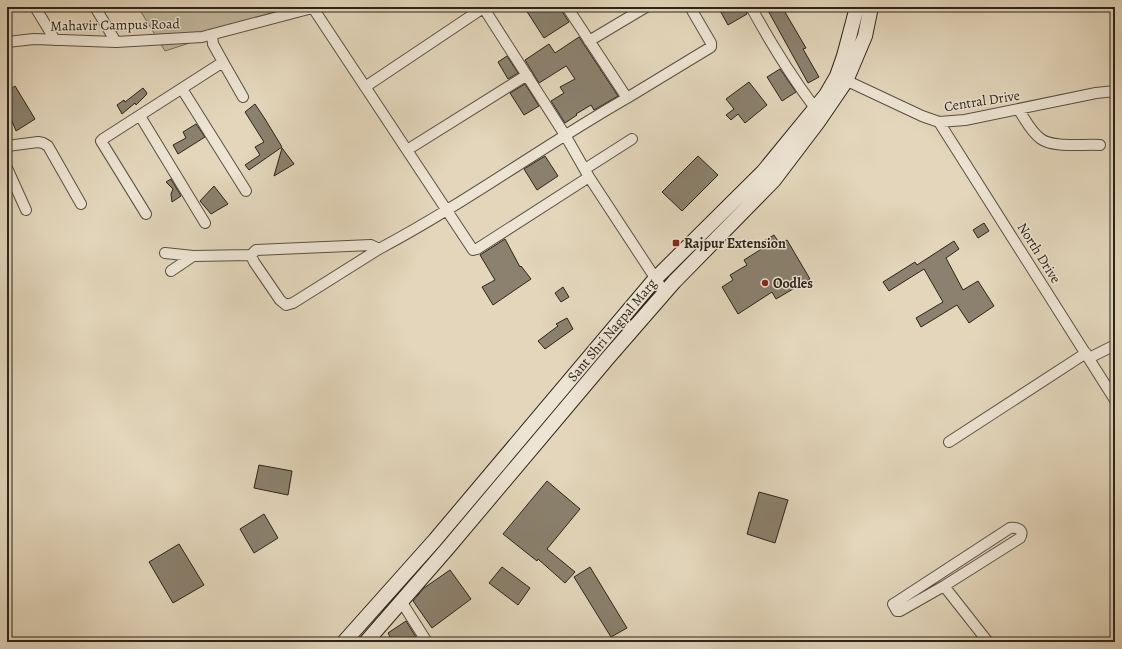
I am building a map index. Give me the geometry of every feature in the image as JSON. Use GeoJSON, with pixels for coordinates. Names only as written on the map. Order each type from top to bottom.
{"type":"FeatureCollection","features":[{"type":"Feature","properties":{"kind":"main road","name":"Sant Shri Nagpal Marg"},"geometry":{"type":"LineString","coordinates":[[344,642],[408,570],[655,279],[763,172],[826,95],[842,79],[849,37],[857,7]]}},
{"type":"Feature","properties":{"kind":"main road","name":"Sant Shri Nagpal Marg"},"geometry":{"type":"LineString","coordinates":[[366,642],[664,292],[774,180],[818,122],[865,36],[871,7]]}},
{"type":"Feature","properties":{"kind":"main road"},"geometry":{"type":"LineString","coordinates":[[408,570],[415,568],[420,576],[419,580]]}},
{"type":"Feature","properties":{"kind":"street"},"geometry":{"type":"LineString","coordinates":[[35,7],[55,40]]}},
{"type":"Feature","properties":{"kind":"street"},"geometry":{"type":"LineString","coordinates":[[95,7],[116,42]]}},
{"type":"Feature","properties":{"kind":"street"},"geometry":{"type":"LineString","coordinates":[[365,86],[483,7],[565,135],[587,173],[664,292]]}},
{"type":"Feature","properties":{"kind":"street"},"geometry":{"type":"LineString","coordinates":[[568,7],[627,98]]}},
{"type":"Feature","properties":{"kind":"street"},"geometry":{"type":"LineString","coordinates":[[590,41],[646,7]]}},
{"type":"Feature","properties":{"kind":"street"},"geometry":{"type":"LineString","coordinates":[[251,255],[254,262],[280,300],[286,304],[293,303],[379,249],[446,210],[565,135],[711,47],[711,43],[690,7]]}},
{"type":"Feature","properties":{"kind":"street"},"geometry":{"type":"LineString","coordinates":[[751,7],[770,43],[815,108]]}},
{"type":"Feature","properties":{"kind":"street"},"geometry":{"type":"LineString","coordinates":[[315,8],[471,248],[475,250],[587,173],[632,139]]}},
{"type":"Feature","properties":{"kind":"street","name":"Mahavir Campus Road"},"geometry":{"type":"LineString","coordinates":[[7,42],[34,39],[116,42],[202,37],[315,8]]}},
{"type":"Feature","properties":{"kind":"street"},"geometry":{"type":"LineString","coordinates":[[212,35],[213,44],[243,97]]}},
{"type":"Feature","properties":{"kind":"street"},"geometry":{"type":"LineString","coordinates":[[146,214],[101,141],[223,62]]}},
{"type":"Feature","properties":{"kind":"street"},"geometry":{"type":"LineString","coordinates":[[407,150],[527,75]]}},
{"type":"Feature","properties":{"kind":"street","name":"Central Drive"},"geometry":{"type":"LineString","coordinates":[[842,79],[922,116],[940,122],[965,120],[1096,93],[1115,91]]}},
{"type":"Feature","properties":{"kind":"street"},"geometry":{"type":"LineString","coordinates":[[182,89],[246,191]]}},
{"type":"Feature","properties":{"kind":"street"},"geometry":{"type":"LineString","coordinates":[[1018,109],[1033,131],[1041,139],[1050,143],[1100,145]]}},
{"type":"Feature","properties":{"kind":"street"},"geometry":{"type":"LineString","coordinates":[[140,116],[205,223]]}},
{"type":"Feature","properties":{"kind":"street","name":"North Drive"},"geometry":{"type":"LineString","coordinates":[[940,122],[1115,400]]}},
{"type":"Feature","properties":{"kind":"street"},"geometry":{"type":"LineString","coordinates":[[7,146],[43,142],[48,146],[81,204]]}},
{"type":"Feature","properties":{"kind":"street"},"geometry":{"type":"LineString","coordinates":[[7,168],[26,210]]}},
{"type":"Feature","properties":{"kind":"street"},"geometry":{"type":"LineString","coordinates":[[165,253],[193,256],[251,255],[256,250],[371,245],[379,249]]}},
{"type":"Feature","properties":{"kind":"street"},"geometry":{"type":"LineString","coordinates":[[171,271],[193,256]]}},
{"type":"Feature","properties":{"kind":"street"},"geometry":{"type":"LineString","coordinates":[[949,442],[1087,356],[1115,344]]}},
{"type":"Feature","properties":{"kind":"street"},"geometry":{"type":"LineString","coordinates":[[1010,528],[1020,529],[1022,536],[1020,538],[944,586],[900,611],[897,611],[894,608],[893,604],[901,598],[1010,528]]}},
{"type":"Feature","properties":{"kind":"street"},"geometry":{"type":"LineString","coordinates":[[944,586],[988,642]]}},
{"type":"Feature","properties":{"kind":"street"},"geometry":{"type":"LineString","coordinates":[[401,601],[427,642]]}},
{"type":"Feature","properties":{"kind":"shaded area"},"geometry":{"type":"Polygon","coordinates":[[[138,7],[301,7],[165,51],[138,7]]]}},
{"type":"Feature","properties":{"kind":"building"},"geometry":{"type":"Polygon","coordinates":[[[524,7],[559,7],[569,22],[544,38],[524,7]]]}},
{"type":"Feature","properties":{"kind":"building"},"geometry":{"type":"Polygon","coordinates":[[[718,7],[745,7],[747,14],[728,25],[718,7]]]}},
{"type":"Feature","properties":{"kind":"building"},"geometry":{"type":"Polygon","coordinates":[[[766,7],[782,7],[806,48],[803,49],[819,77],[808,83],[766,7]]]}},
{"type":"Feature","properties":{"kind":"building"},"geometry":{"type":"Polygon","coordinates":[[[579,37],[618,96],[594,110],[591,105],[565,123],[551,101],[564,93],[560,87],[575,79],[566,66],[539,83],[525,60],[549,44],[555,53],[579,37]]]}},
{"type":"Feature","properties":{"kind":"building"},"geometry":{"type":"Polygon","coordinates":[[[507,56],[518,73],[508,79],[498,62],[507,56]]]}},
{"type":"Feature","properties":{"kind":"building"},"geometry":{"type":"Polygon","coordinates":[[[780,69],[796,92],[782,101],[767,77],[780,69]]]}},
{"type":"Feature","properties":{"kind":"building"},"geometry":{"type":"Polygon","coordinates":[[[749,82],[767,105],[745,123],[738,114],[731,120],[726,115],[734,109],[726,99],[749,82]]]}},
{"type":"Feature","properties":{"kind":"building"},"geometry":{"type":"Polygon","coordinates":[[[525,84],[539,106],[524,115],[510,93],[525,84]]]}},
{"type":"Feature","properties":{"kind":"building"},"geometry":{"type":"Polygon","coordinates":[[[15,86],[35,119],[16,131],[7,109],[7,92],[15,86]]]}},
{"type":"Feature","properties":{"kind":"building"},"geometry":{"type":"Polygon","coordinates":[[[143,88],[147,93],[146,95],[136,105],[135,103],[122,114],[117,105],[124,100],[125,102],[143,88]]]}},
{"type":"Feature","properties":{"kind":"building"},"geometry":{"type":"Polygon","coordinates":[[[255,104],[282,147],[249,170],[245,165],[260,155],[255,147],[264,142],[245,112],[255,104]]]}},
{"type":"Feature","properties":{"kind":"building"},"geometry":{"type":"Polygon","coordinates":[[[196,124],[205,137],[178,154],[173,145],[186,138],[183,132],[196,124]]]}},
{"type":"Feature","properties":{"kind":"building"},"geometry":{"type":"Polygon","coordinates":[[[282,148],[294,164],[274,176],[282,148]]]}},
{"type":"Feature","properties":{"kind":"building"},"geometry":{"type":"Polygon","coordinates":[[[545,156],[558,176],[537,190],[524,169],[545,156]]]}},
{"type":"Feature","properties":{"kind":"building"},"geometry":{"type":"Polygon","coordinates":[[[698,156],[718,175],[682,211],[662,192],[698,156]]]}},
{"type":"Feature","properties":{"kind":"building"},"geometry":{"type":"Polygon","coordinates":[[[171,179],[181,196],[172,202],[171,194],[173,189],[166,182],[171,179]]]}},
{"type":"Feature","properties":{"kind":"building"},"geometry":{"type":"Polygon","coordinates":[[[214,186],[228,204],[211,214],[200,201],[214,186]]]}},
{"type":"Feature","properties":{"kind":"building"},"geometry":{"type":"Polygon","coordinates":[[[984,223],[989,231],[978,238],[973,230],[984,223]]]}},
{"type":"Feature","properties":{"kind":"building"},"geometry":{"type":"Polygon","coordinates":[[[774,235],[780,244],[787,240],[810,279],[776,299],[772,292],[738,314],[722,287],[733,280],[730,275],[747,265],[744,260],[763,248],[760,243],[774,235]]]}},
{"type":"Feature","properties":{"kind":"building"},"geometry":{"type":"Polygon","coordinates":[[[505,239],[520,267],[521,266],[531,279],[493,305],[482,287],[495,280],[480,255],[505,239]]]}},
{"type":"Feature","properties":{"kind":"building"},"geometry":{"type":"Polygon","coordinates":[[[954,241],[959,249],[946,258],[963,290],[978,281],[994,306],[969,323],[957,305],[921,327],[916,318],[943,302],[924,269],[889,291],[883,282],[915,262],[917,265],[954,241]]]}},
{"type":"Feature","properties":{"kind":"building"},"geometry":{"type":"Polygon","coordinates":[[[563,287],[569,297],[561,302],[555,293],[563,287]]]}},
{"type":"Feature","properties":{"kind":"building"},"geometry":{"type":"Polygon","coordinates":[[[567,318],[573,329],[545,349],[538,341],[558,326],[556,324],[567,318]]]}},
{"type":"Feature","properties":{"kind":"building"},"geometry":{"type":"Polygon","coordinates":[[[259,465],[292,471],[288,495],[254,488],[259,465]]]}},
{"type":"Feature","properties":{"kind":"building"},"geometry":{"type":"Polygon","coordinates":[[[547,481],[580,509],[547,549],[575,572],[565,583],[538,559],[537,561],[503,534],[547,481]]]}},
{"type":"Feature","properties":{"kind":"building"},"geometry":{"type":"Polygon","coordinates":[[[759,492],[788,500],[775,543],[747,534],[759,492]]]}},
{"type":"Feature","properties":{"kind":"building"},"geometry":{"type":"Polygon","coordinates":[[[264,514],[278,538],[254,553],[240,529],[264,514]]]}},
{"type":"Feature","properties":{"kind":"building"},"geometry":{"type":"Polygon","coordinates":[[[179,544],[204,585],[173,603],[149,562],[179,544]]]}},
{"type":"Feature","properties":{"kind":"building"},"geometry":{"type":"Polygon","coordinates":[[[502,567],[530,588],[518,605],[489,583],[502,567]]]}},
{"type":"Feature","properties":{"kind":"building"},"geometry":{"type":"Polygon","coordinates":[[[590,567],[627,628],[611,637],[574,577],[590,567]]]}},
{"type":"Feature","properties":{"kind":"building"},"geometry":{"type":"Polygon","coordinates":[[[450,570],[471,599],[432,628],[413,601],[424,588],[450,570]]]}},
{"type":"Feature","properties":{"kind":"building"},"geometry":{"type":"Polygon","coordinates":[[[406,621],[419,642],[393,642],[388,633],[406,621]]]}},
{"type":"Feature","properties":{"kind":"place","name":"Rajpur Extension"},"geometry":{"type":"Point","coordinates":[676,243]}},
{"type":"Feature","properties":{"kind":"place","name":"Oodles"},"geometry":{"type":"Point","coordinates":[765,283]}}]}
